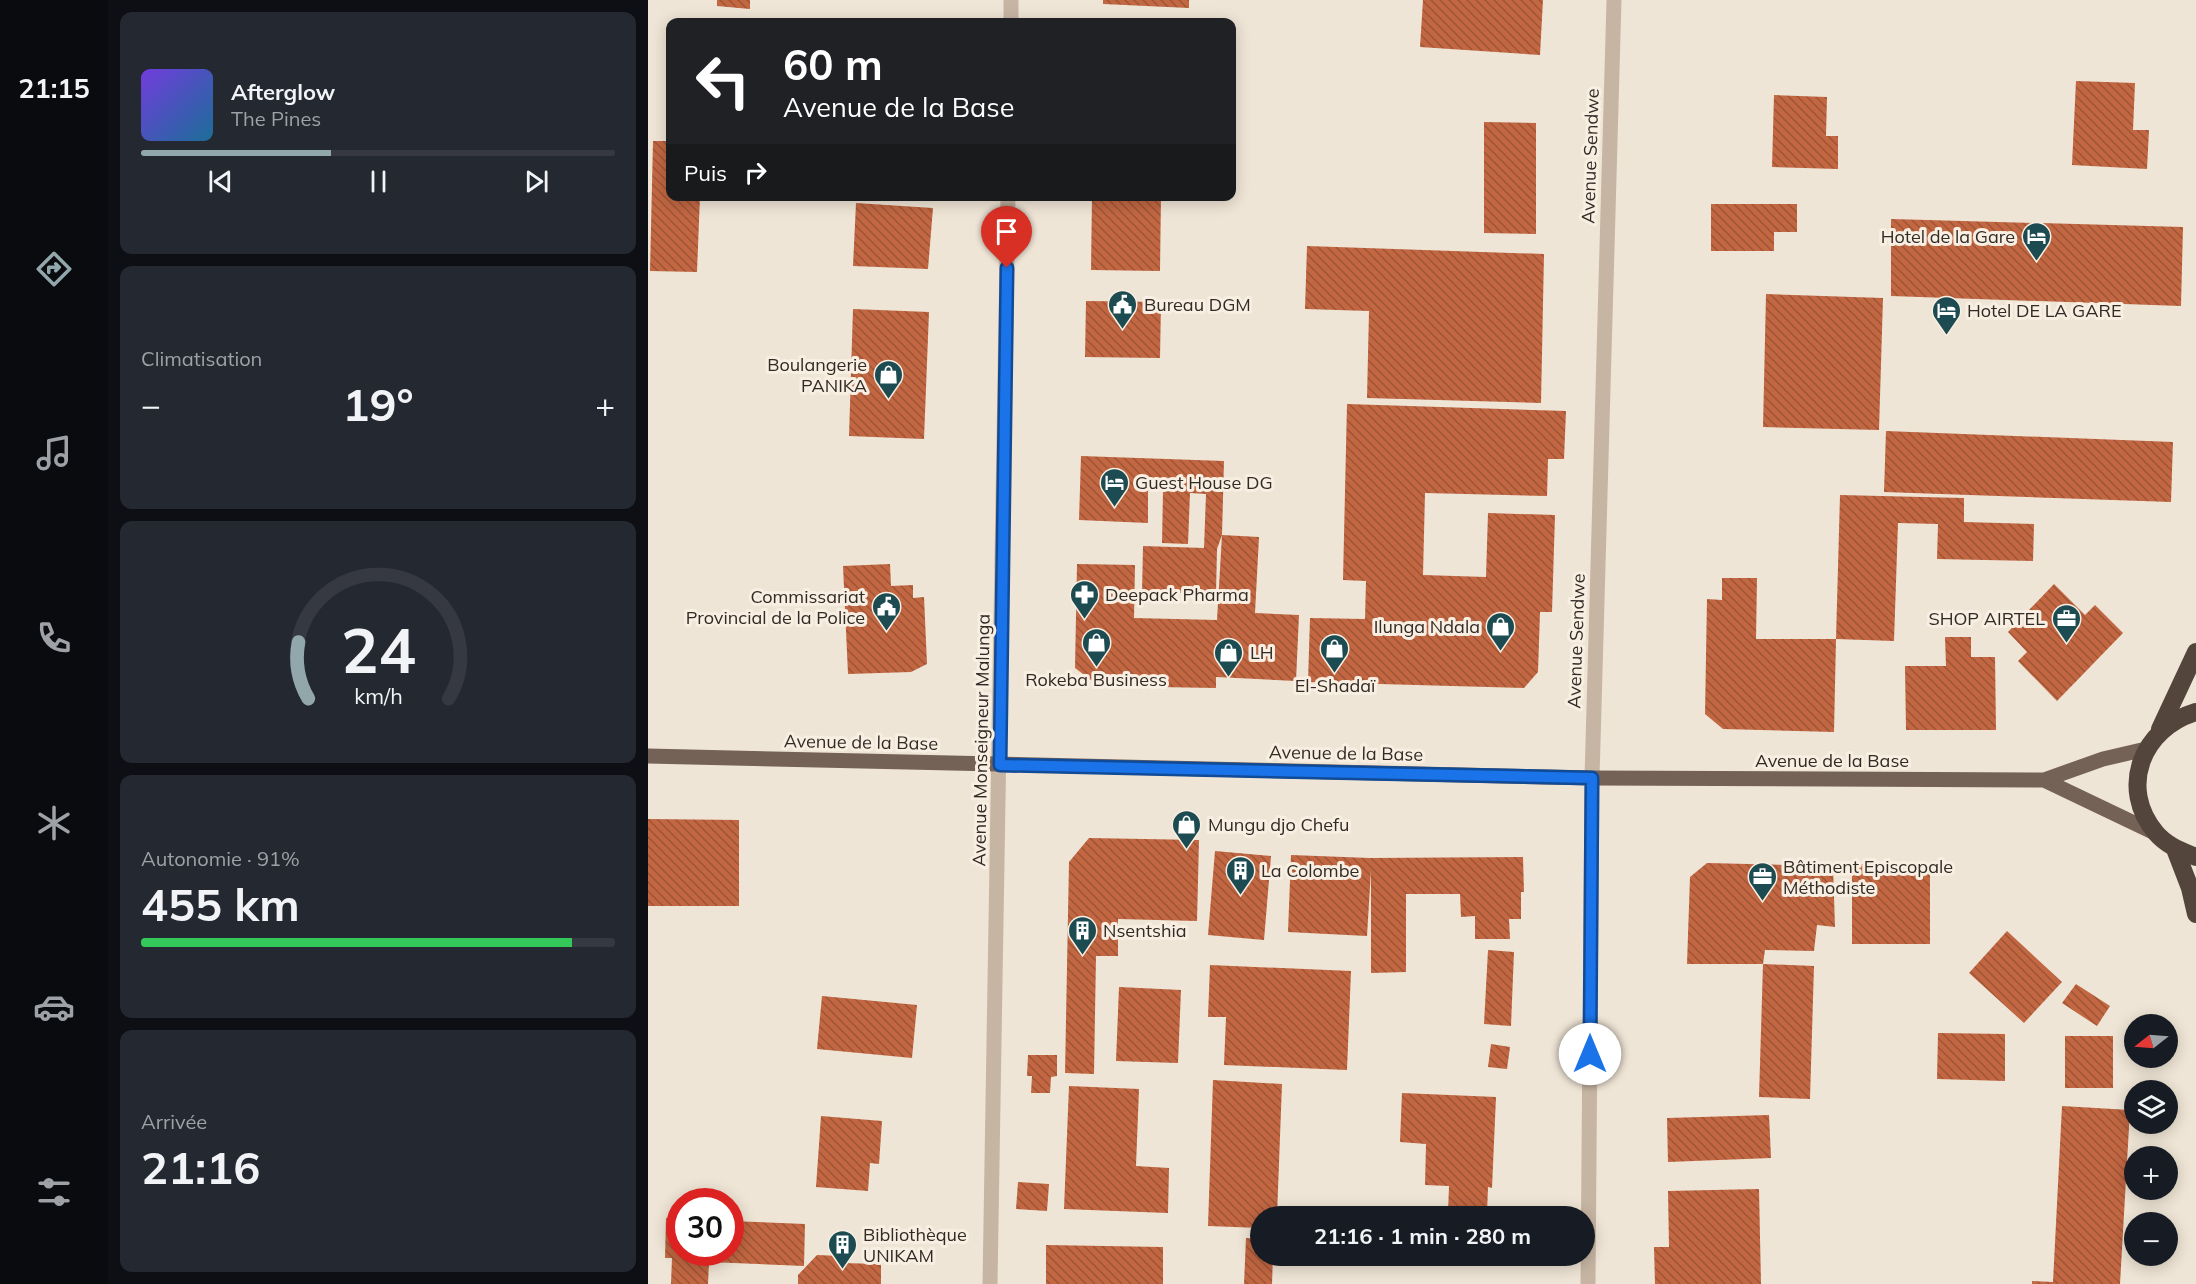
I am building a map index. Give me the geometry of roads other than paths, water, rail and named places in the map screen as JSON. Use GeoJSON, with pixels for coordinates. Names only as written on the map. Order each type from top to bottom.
{"type":"FeatureCollection","features":[{"type":"Feature","properties":{"kind":"highway"},"geometry":{"type":"LineString","coordinates":[[2196,652],[2159,732],[2146,749],[2139,771],[2138,793],[2144,815],[2157,834],[2175,849],[2196,857]]}},
{"type":"Feature","properties":{"kind":"highway"},"geometry":{"type":"LineString","coordinates":[[2159,732],[2179,717],[2196,712]]}},
{"type":"Feature","properties":{"kind":"highway"},"geometry":{"type":"LineString","coordinates":[[2175,849],[2190,888],[2196,914]]}},
{"type":"Feature","properties":{"kind":"main road"},"geometry":{"type":"LineString","coordinates":[[2044,780],[2103,759],[2146,749]]}},
{"type":"Feature","properties":{"kind":"main road","name":"Avenue de la Base"},"geometry":{"type":"LineString","coordinates":[[648,756],[1592,778],[2044,780]]}},
{"type":"Feature","properties":{"kind":"main road"},"geometry":{"type":"LineString","coordinates":[[2044,780],[2157,834]]}},
{"type":"Feature","properties":{"kind":"street"},"geometry":{"type":"LineString","coordinates":[[1011,0],[1011,18]]}},
{"type":"Feature","properties":{"kind":"street","name":"Avenue Sendwe"},"geometry":{"type":"LineString","coordinates":[[1588,1284],[1592,778],[1614,0]]}},
{"type":"Feature","properties":{"kind":"street","name":"Avenue Monseigneur Malunga"},"geometry":{"type":"LineString","coordinates":[[990,1284],[1008,201]]}},
{"type":"Feature","properties":{"kind":"place","name":"Hotel de la Gare"},"geometry":{"type":"Point","coordinates":[2036,262]}},
{"type":"Feature","properties":{"kind":"place","name":"Bureau DGM"},"geometry":{"type":"Point","coordinates":[1123,330]}},
{"type":"Feature","properties":{"kind":"place","name":"Hotel DE LA GARE"},"geometry":{"type":"Point","coordinates":[1946,336]}},
{"type":"Feature","properties":{"kind":"place","name":"Boulangerie PANIKA"},"geometry":{"type":"Point","coordinates":[888,400]}},
{"type":"Feature","properties":{"kind":"place","name":"Guest House DG"},"geometry":{"type":"Point","coordinates":[1114,508]}},
{"type":"Feature","properties":{"kind":"place","name":"Deepack Pharma"},"geometry":{"type":"Point","coordinates":[1084,620]}},
{"type":"Feature","properties":{"kind":"place","name":"Commissariat Provincial de la Police"},"geometry":{"type":"Point","coordinates":[886,632]}},
{"type":"Feature","properties":{"kind":"place","name":"SHOP AIRTEL"},"geometry":{"type":"Point","coordinates":[2066,644]}},
{"type":"Feature","properties":{"kind":"place","name":"Ilunga Ndala"},"geometry":{"type":"Point","coordinates":[1501,652]}},
{"type":"Feature","properties":{"kind":"place","name":"Rokeba Business"},"geometry":{"type":"Point","coordinates":[1096,668]}},
{"type":"Feature","properties":{"kind":"place","name":"El-Shadaï"},"geometry":{"type":"Point","coordinates":[1335,674]}},
{"type":"Feature","properties":{"kind":"place","name":"LH"},"geometry":{"type":"Point","coordinates":[1229,678]}},
{"type":"Feature","properties":{"kind":"place","name":"Mungu djo Chefu"},"geometry":{"type":"Point","coordinates":[1187,850]}},
{"type":"Feature","properties":{"kind":"place","name":"La Colombe"},"geometry":{"type":"Point","coordinates":[1240,896]}},
{"type":"Feature","properties":{"kind":"place","name":"Bâtiment Episcopale Méthodiste"},"geometry":{"type":"Point","coordinates":[1762,902]}},
{"type":"Feature","properties":{"kind":"place","name":"Nsentshia"},"geometry":{"type":"Point","coordinates":[1082,956]}},
{"type":"Feature","properties":{"kind":"place","name":"Bibliothèque UNIKAM"},"geometry":{"type":"Point","coordinates":[842,1270]}}]}
